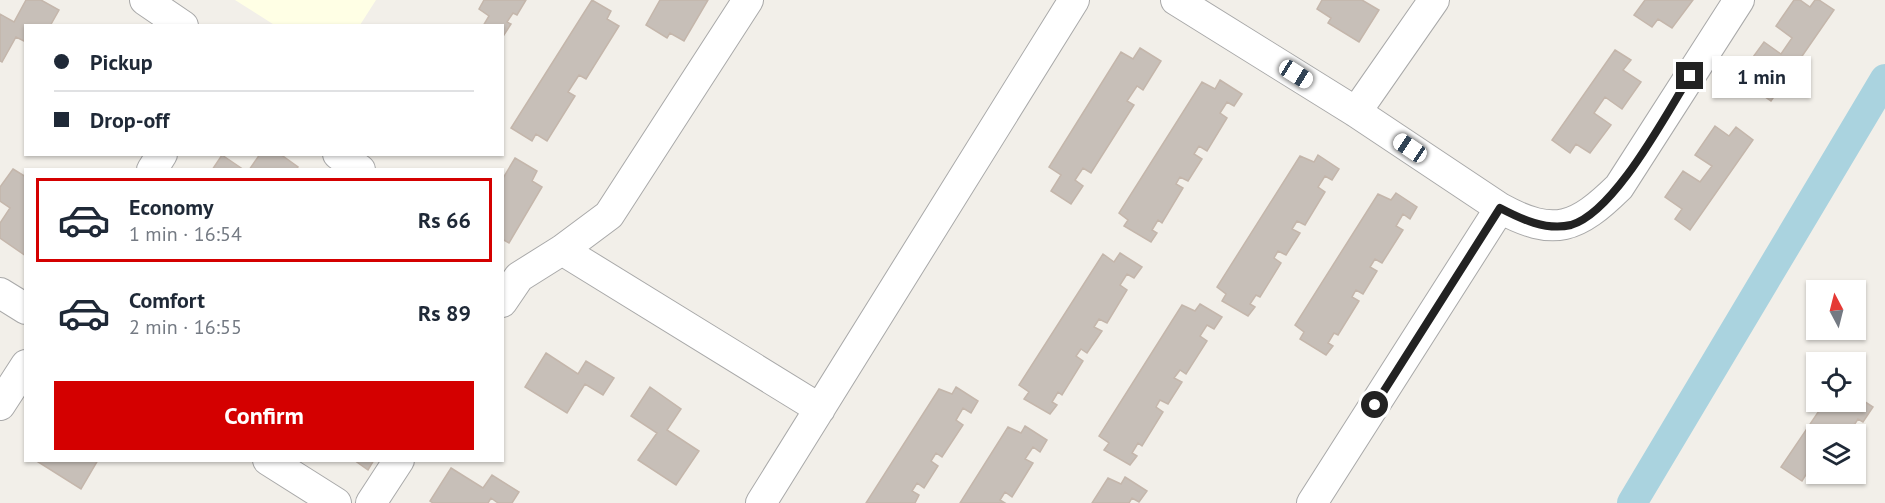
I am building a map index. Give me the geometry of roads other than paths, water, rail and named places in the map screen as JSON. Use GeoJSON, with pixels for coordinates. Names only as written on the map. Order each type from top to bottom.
{"type":"FeatureCollection","features":[{"type":"Feature","properties":{"kind":"street"},"geometry":{"type":"LineString","coordinates":[[145,0],[180,24]]}},
{"type":"Feature","properties":{"kind":"street"},"geometry":{"type":"LineString","coordinates":[[504,295],[511,272],[562,250],[609,215],[748,0]]}},
{"type":"Feature","properties":{"kind":"street"},"geometry":{"type":"LineString","coordinates":[[761,503],[1074,0]]}},
{"type":"Feature","properties":{"kind":"street"},"geometry":{"type":"LineString","coordinates":[[1176,0],[1356,112],[1500,208],[1522,220],[1546,226],[1571,225],[1596,209],[1619,187],[1739,0]]}},
{"type":"Feature","properties":{"kind":"street"},"geometry":{"type":"LineString","coordinates":[[1356,112],[1434,0]]}},
{"type":"Feature","properties":{"kind":"street"},"geometry":{"type":"LineString","coordinates":[[341,156],[357,168]]}},
{"type":"Feature","properties":{"kind":"street"},"geometry":{"type":"LineString","coordinates":[[1312,503],[1500,208]]}},
{"type":"Feature","properties":{"kind":"street"},"geometry":{"type":"LineString","coordinates":[[562,250],[820,408]]}},
{"type":"Feature","properties":{"kind":"street"},"geometry":{"type":"LineString","coordinates":[[0,293],[24,308]]}},
{"type":"Feature","properties":{"kind":"street"},"geometry":{"type":"LineString","coordinates":[[0,405],[24,368]]}},
{"type":"Feature","properties":{"kind":"street"},"geometry":{"type":"LineString","coordinates":[[271,462],[336,503]]}},
{"type":"Feature","properties":{"kind":"street"},"geometry":{"type":"LineString","coordinates":[[371,503],[398,462]]}},
{"type":"Feature","properties":{"kind":"waterway"},"geometry":{"type":"LineString","coordinates":[[1632,503],[1885,79]]}}]}
